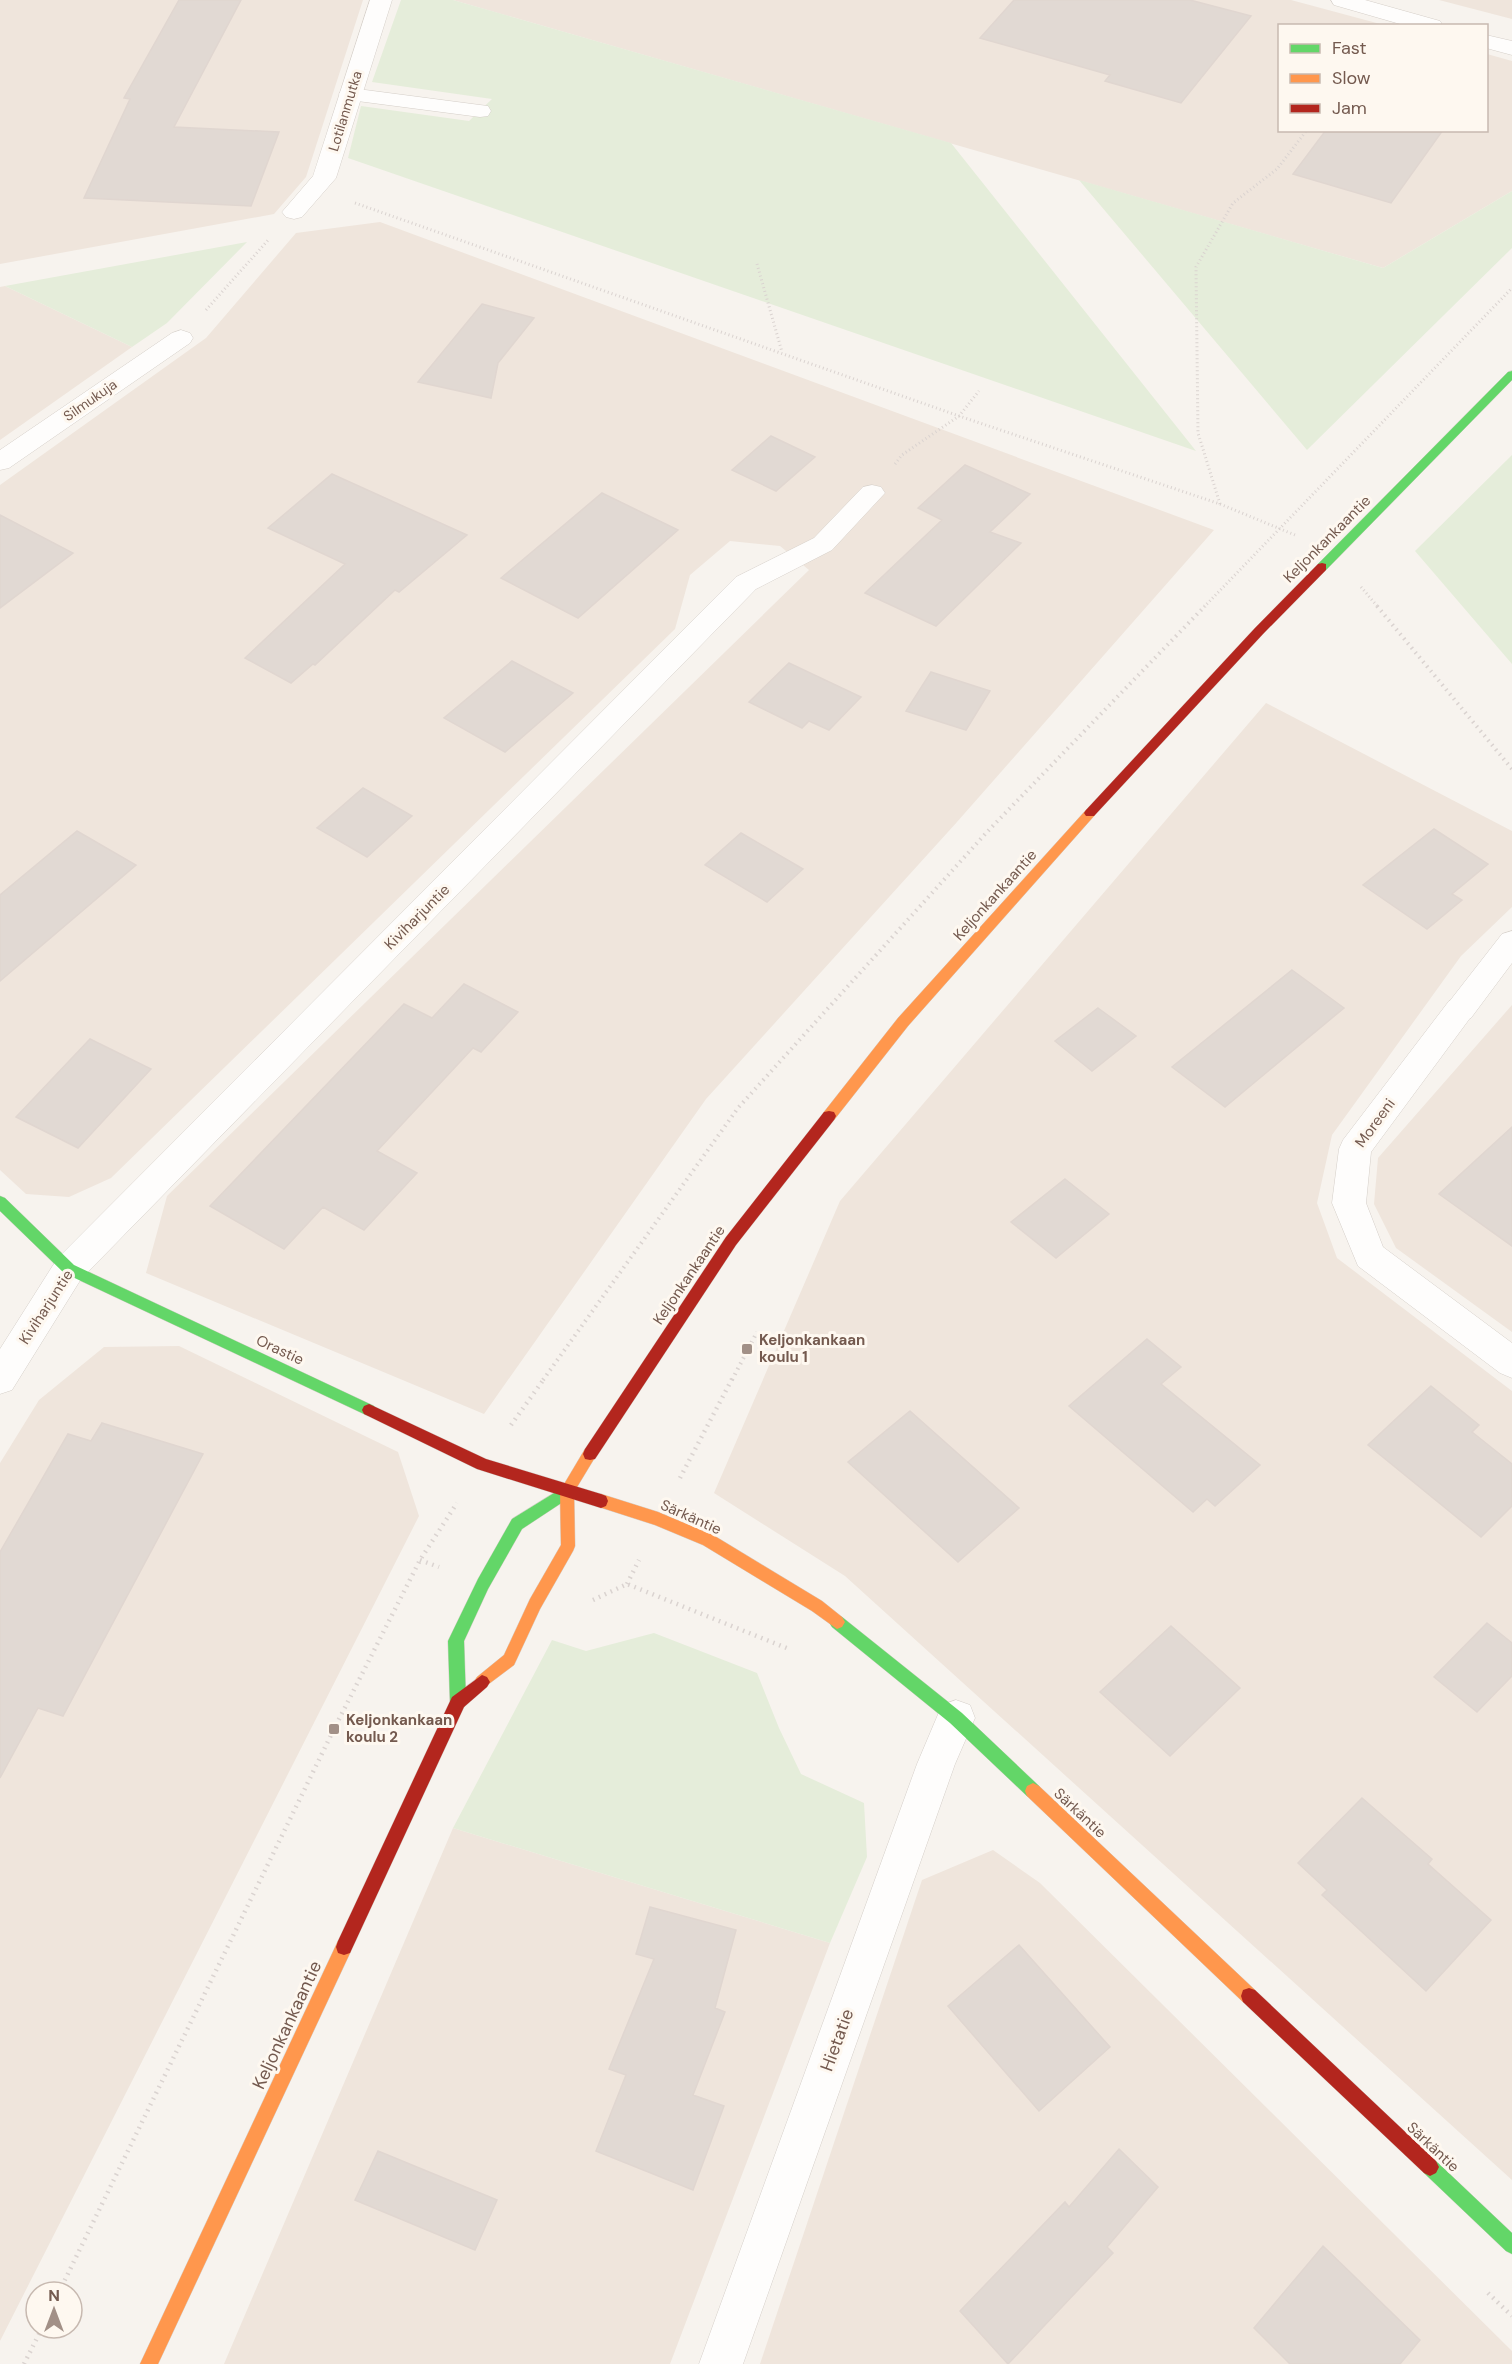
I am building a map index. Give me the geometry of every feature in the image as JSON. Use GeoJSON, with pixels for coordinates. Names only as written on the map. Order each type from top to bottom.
{"type":"FeatureCollection","features":[{"type":"Feature","properties":{"kind":"main road","name":"Keljonkankaantie"},"geometry":{"type":"LineString","coordinates":[[458,1702],[456,1641],[483,1584],[517,1524],[567,1491],[731,1241],[903,1022],[1103,798],[1334,554],[1512,374]]}},
{"type":"Feature","properties":{"kind":"main road","name":"Orastie"},"geometry":{"type":"LineString","coordinates":[[0,1202],[69,1269],[482,1464],[567,1491]]}},
{"type":"Feature","properties":{"kind":"main road","name":"Keljonkankaantie"},"geometry":{"type":"LineString","coordinates":[[148,2364],[458,1702],[509,1660],[535,1604],[568,1545],[567,1491]]}},
{"type":"Feature","properties":{"kind":"main road","name":"Särkäntie"},"geometry":{"type":"LineString","coordinates":[[567,1491],[658,1519],[708,1540],[816,1606],[956,1718],[1512,2245]]}},
{"type":"Feature","properties":{"kind":"street","name":"Lotilanmutka"},"geometry":{"type":"LineString","coordinates":[[294,212],[324,178],[381,0]]}},
{"type":"Feature","properties":{"kind":"street"},"geometry":{"type":"LineString","coordinates":[[1342,0],[1425,24]]}},
{"type":"Feature","properties":{"kind":"street"},"geometry":{"type":"LineString","coordinates":[[1488,42],[1512,48]]}},
{"type":"Feature","properties":{"kind":"street","name":"Silmukuja"},"geometry":{"type":"LineString","coordinates":[[0,462],[181,338]]}},
{"type":"Feature","properties":{"kind":"street","name":"Kiviharjuntie"},"geometry":{"type":"LineString","coordinates":[[0,1379],[69,1269],[746,583],[823,544],[872,493]]}},
{"type":"Feature","properties":{"kind":"street","name":"Moreeni"},"geometry":{"type":"LineString","coordinates":[[1460,1010],[1355,1149],[1349,1203],[1370,1256],[1512,1364]]}},
{"type":"Feature","properties":{"kind":"street","name":"Hietatie"},"geometry":{"type":"LineString","coordinates":[[721,2364],[936,1764],[956,1718]]}},
{"type":"Feature","properties":{"kind":"lane"},"geometry":{"type":"LineString","coordinates":[[350,94],[480,111]]}},
{"type":"Feature","properties":{"kind":"lane"},"geometry":{"type":"LineString","coordinates":[[1460,1010],[1512,942]]}},
{"type":"Feature","properties":{"kind":"path"},"geometry":{"type":"LineString","coordinates":[[1220,504],[1198,433],[1196,267],[1233,203],[1277,169],[1305,132]]}},
{"type":"Feature","properties":{"kind":"path"},"geometry":{"type":"LineString","coordinates":[[314,189],[959,416],[1220,504],[1280,528]]}},
{"type":"Feature","properties":{"kind":"path"},"geometry":{"type":"LineString","coordinates":[[181,338],[294,212]]}},
{"type":"Feature","properties":{"kind":"path"},"geometry":{"type":"LineString","coordinates":[[757,264],[782,353]]}},
{"type":"Feature","properties":{"kind":"path"},"geometry":{"type":"LineString","coordinates":[[872,493],[902,455],[959,416],[979,391]]}},
{"type":"Feature","properties":{"kind":"path"},"geometry":{"type":"LineString","coordinates":[[1334,554],[1512,769]]}},
{"type":"Feature","properties":{"kind":"path"},"geometry":{"type":"LineString","coordinates":[[535,1604],[562,1615],[627,1584],[658,1519],[757,1332]]}},
{"type":"Feature","properties":{"kind":"path"},"geometry":{"type":"LineString","coordinates":[[420,1560],[483,1584]]}},
{"type":"Feature","properties":{"kind":"path"},"geometry":{"type":"LineString","coordinates":[[627,1584],[793,1651]]}},
{"type":"Feature","properties":{"kind":"path"},"geometry":{"type":"LineString","coordinates":[[24,2364],[36,2340]]}},
{"type":"Feature","properties":{"kind":"shaded area"},"geometry":{"type":"Polygon","coordinates":[[[0,0],[363,0],[306,177],[274,214],[0,264],[0,0]]]}},
{"type":"Feature","properties":{"kind":"shaded area"},"geometry":{"type":"Polygon","coordinates":[[[453,0],[1291,0],[1380,24],[1278,24],[1278,132],[1488,132],[1488,54],[1512,61],[1512,191],[1383,268],[453,0]]]}},
{"type":"Feature","properties":{"kind":"shaded area"},"geometry":{"type":"Polygon","coordinates":[[[1439,0],[1512,0],[1512,19],[1439,0]]]}},
{"type":"Feature","properties":{"kind":"shaded area"},"geometry":{"type":"Polygon","coordinates":[[[380,222],[1214,530],[957,822],[706,1099],[484,1414],[146,1273],[167,1196],[809,570],[780,546],[730,541],[690,575],[675,629],[111,1178],[69,1197],[26,1194],[0,1170],[0,485],[206,338],[296,233],[380,222]]]}},
{"type":"Feature","properties":{"kind":"shaded area"},"geometry":{"type":"Polygon","coordinates":[[[5,286],[132,347],[0,440],[0,287],[5,286]]]}},
{"type":"Feature","properties":{"kind":"shaded area"},"geometry":{"type":"Polygon","coordinates":[[[1266,703],[1512,831],[1512,907],[1461,956],[1332,1135],[1317,1203],[1337,1258],[1512,1391],[1512,2180],[845,1576],[714,1493],[840,1201],[1266,703]]]}},
{"type":"Feature","properties":{"kind":"shaded area"},"geometry":{"type":"Polygon","coordinates":[[[1512,1005],[1512,1332],[1396,1248],[1374,1204],[1378,1158],[1512,1005]]]}},
{"type":"Feature","properties":{"kind":"shaded area"},"geometry":{"type":"Polygon","coordinates":[[[179,1346],[398,1452],[419,1516],[31,2280],[24,2280],[24,2294],[0,2341],[0,1463],[39,1400],[104,1347],[179,1346]]]}},
{"type":"Feature","properties":{"kind":"shaded area"},"geometry":{"type":"Polygon","coordinates":[[[453,1828],[830,1943],[670,2364],[224,2364],[453,1828]]]}},
{"type":"Feature","properties":{"kind":"shaded area"},"geometry":{"type":"Polygon","coordinates":[[[993,1850],[1040,1883],[1512,2351],[1512,2364],[760,2364],[922,1880],[993,1850]]]}},
{"type":"Feature","properties":{"kind":"green space"},"geometry":{"type":"Polygon","coordinates":[[[401,0],[453,0],[951,143],[1196,451],[348,158],[361,106],[469,121],[492,99],[372,82],[401,0]]]}},
{"type":"Feature","properties":{"kind":"green space"},"geometry":{"type":"Polygon","coordinates":[[[1079,180],[1383,268],[1512,191],[1512,248],[1307,450],[1079,180]]]}},
{"type":"Feature","properties":{"kind":"green space"},"geometry":{"type":"Polygon","coordinates":[[[247,242],[167,323],[132,347],[5,286],[247,242]]]}},
{"type":"Feature","properties":{"kind":"green space"},"geometry":{"type":"Polygon","coordinates":[[[1512,455],[1512,664],[1415,551],[1512,455]]]}},
{"type":"Feature","properties":{"kind":"green space"},"geometry":{"type":"Polygon","coordinates":[[[654,1633],[757,1673],[801,1774],[864,1803],[867,1857],[830,1943],[453,1828],[552,1640],[586,1651],[654,1633]]]}},
{"type":"Feature","properties":{"kind":"building"},"geometry":{"type":"Polygon","coordinates":[[[179,0],[241,0],[174,127],[279,132],[251,206],[84,198],[130,99],[124,98],[179,0]]]}},
{"type":"Feature","properties":{"kind":"building"},"geometry":{"type":"Polygon","coordinates":[[[1014,0],[1190,0],[1251,16],[1181,103],[1105,81],[1110,75],[980,38],[1014,0]]]}},
{"type":"Feature","properties":{"kind":"building"},"geometry":{"type":"Polygon","coordinates":[[[1324,132],[1442,132],[1391,203],[1293,174],[1324,132]]]}},
{"type":"Feature","properties":{"kind":"building"},"geometry":{"type":"Polygon","coordinates":[[[482,304],[534,318],[498,363],[491,398],[418,382],[482,304]]]}},
{"type":"Feature","properties":{"kind":"building"},"geometry":{"type":"Polygon","coordinates":[[[771,436],[815,457],[776,491],[732,470],[771,436]]]}},
{"type":"Feature","properties":{"kind":"building"},"geometry":{"type":"Polygon","coordinates":[[[965,465],[1030,494],[990,532],[1021,543],[936,626],[865,593],[942,520],[918,508],[965,465]]]}},
{"type":"Feature","properties":{"kind":"building"},"geometry":{"type":"Polygon","coordinates":[[[332,474],[467,535],[399,592],[395,590],[315,665],[313,664],[291,683],[245,658],[345,564],[268,528],[332,474]]]}},
{"type":"Feature","properties":{"kind":"building"},"geometry":{"type":"Polygon","coordinates":[[[602,493],[678,530],[578,618],[501,578],[602,493]]]}},
{"type":"Feature","properties":{"kind":"building"},"geometry":{"type":"Polygon","coordinates":[[[0,515],[73,553],[0,608],[0,515]]]}},
{"type":"Feature","properties":{"kind":"building"},"geometry":{"type":"Polygon","coordinates":[[[512,661],[573,693],[505,752],[444,718],[512,661]]]}},
{"type":"Feature","properties":{"kind":"building"},"geometry":{"type":"Polygon","coordinates":[[[789,663],[861,697],[829,730],[809,721],[802,728],[749,702],[789,663]]]}},
{"type":"Feature","properties":{"kind":"building"},"geometry":{"type":"Polygon","coordinates":[[[931,672],[990,691],[966,730],[906,711],[931,672]]]}},
{"type":"Feature","properties":{"kind":"building"},"geometry":{"type":"Polygon","coordinates":[[[363,788],[412,816],[367,857],[317,828],[363,788]]]}},
{"type":"Feature","properties":{"kind":"building"},"geometry":{"type":"Polygon","coordinates":[[[1434,829],[1488,864],[1452,894],[1462,900],[1427,929],[1363,885],[1434,829]]]}},
{"type":"Feature","properties":{"kind":"building"},"geometry":{"type":"Polygon","coordinates":[[[77,831],[136,865],[0,981],[0,895],[77,831]]]}},
{"type":"Feature","properties":{"kind":"building"},"geometry":{"type":"Polygon","coordinates":[[[741,833],[803,869],[767,902],[705,865],[741,833]]]}},
{"type":"Feature","properties":{"kind":"building"},"geometry":{"type":"Polygon","coordinates":[[[1292,970],[1344,1008],[1225,1107],[1172,1067],[1292,970]]]}},
{"type":"Feature","properties":{"kind":"building"},"geometry":{"type":"Polygon","coordinates":[[[464,984],[518,1012],[481,1052],[473,1048],[377,1151],[417,1173],[364,1230],[323,1207],[284,1249],[210,1206],[404,1004],[432,1018],[464,984]]]}},
{"type":"Feature","properties":{"kind":"building"},"geometry":{"type":"Polygon","coordinates":[[[1098,1008],[1136,1036],[1092,1071],[1055,1041],[1098,1008]]]}},
{"type":"Feature","properties":{"kind":"building"},"geometry":{"type":"Polygon","coordinates":[[[90,1039],[151,1069],[78,1148],[16,1117],[90,1039]]]}},
{"type":"Feature","properties":{"kind":"building"},"geometry":{"type":"Polygon","coordinates":[[[1512,1127],[1512,1246],[1439,1194],[1512,1127]]]}},
{"type":"Feature","properties":{"kind":"building"},"geometry":{"type":"Polygon","coordinates":[[[1065,1179],[1109,1214],[1056,1258],[1011,1222],[1065,1179]]]}},
{"type":"Feature","properties":{"kind":"building"},"geometry":{"type":"Polygon","coordinates":[[[1147,1339],[1181,1367],[1161,1384],[1260,1465],[1215,1506],[1207,1499],[1193,1512],[1069,1406],[1147,1339]]]}},
{"type":"Feature","properties":{"kind":"building"},"geometry":{"type":"Polygon","coordinates":[[[1431,1386],[1479,1425],[1472,1432],[1512,1464],[1512,1506],[1481,1537],[1368,1445],[1431,1386]]]}},
{"type":"Feature","properties":{"kind":"building"},"geometry":{"type":"Polygon","coordinates":[[[910,1411],[1019,1508],[958,1562],[848,1462],[910,1411]]]}},
{"type":"Feature","properties":{"kind":"building"},"geometry":{"type":"Polygon","coordinates":[[[102,1423],[203,1454],[63,1716],[38,1708],[0,1778],[0,1552],[68,1434],[91,1441],[102,1423]]]}},
{"type":"Feature","properties":{"kind":"building"},"geometry":{"type":"Polygon","coordinates":[[[1487,1623],[1512,1643],[1512,1676],[1477,1712],[1434,1677],[1487,1623]]]}},
{"type":"Feature","properties":{"kind":"building"},"geometry":{"type":"Polygon","coordinates":[[[1171,1626],[1240,1688],[1170,1756],[1100,1692],[1171,1626]]]}},
{"type":"Feature","properties":{"kind":"building"},"geometry":{"type":"Polygon","coordinates":[[[1362,1798],[1432,1859],[1428,1864],[1491,1920],[1426,1991],[1322,1895],[1327,1890],[1298,1863],[1362,1798]]]}},
{"type":"Feature","properties":{"kind":"building"},"geometry":{"type":"Polygon","coordinates":[[[650,1907],[736,1930],[715,2008],[725,2012],[693,2095],[724,2106],[693,2190],[596,2151],[626,2075],[609,2069],[654,1959],[636,1954],[650,1907]]]}},
{"type":"Feature","properties":{"kind":"building"},"geometry":{"type":"Polygon","coordinates":[[[1019,1945],[1110,2047],[1039,2111],[948,2006],[1019,1945]]]}},
{"type":"Feature","properties":{"kind":"building"},"geometry":{"type":"Polygon","coordinates":[[[1119,2149],[1158,2187],[1107,2247],[1113,2253],[1008,2364],[960,2311],[1065,2202],[1069,2207],[1119,2149]]]}},
{"type":"Feature","properties":{"kind":"building"},"geometry":{"type":"Polygon","coordinates":[[[378,2151],[497,2200],[475,2250],[355,2200],[378,2151]]]}},
{"type":"Feature","properties":{"kind":"building"},"geometry":{"type":"Polygon","coordinates":[[[1323,2246],[1420,2340],[1400,2364],[1290,2364],[1254,2328],[1323,2246]]]}},
{"type":"Feature","properties":{"kind":"traffic: fast"},"geometry":{"type":"LineString","coordinates":[[1322,567],[1512,374]]}},
{"type":"Feature","properties":{"kind":"traffic: fast"},"geometry":{"type":"LineString","coordinates":[[0,1202],[69,1269],[369,1410]]}},
{"type":"Feature","properties":{"kind":"traffic: fast"},"geometry":{"type":"LineString","coordinates":[[458,1702],[456,1641],[483,1584],[517,1524],[567,1491]]}},
{"type":"Feature","properties":{"kind":"traffic: fast"},"geometry":{"type":"LineString","coordinates":[[837,1622],[956,1718],[1033,1791]]}},
{"type":"Feature","properties":{"kind":"traffic: fast"},"geometry":{"type":"LineString","coordinates":[[1430,2167],[1512,2245]]}},
{"type":"Feature","properties":{"kind":"traffic: slow"},"geometry":{"type":"LineString","coordinates":[[829,1116],[903,1022],[1090,813]]}},
{"type":"Feature","properties":{"kind":"traffic: slow"},"geometry":{"type":"LineString","coordinates":[[482,1682],[509,1660],[535,1604],[568,1546],[567,1491],[590,1454]]}},
{"type":"Feature","properties":{"kind":"traffic: slow"},"geometry":{"type":"LineString","coordinates":[[601,1501],[658,1519],[708,1540],[817,1606],[837,1622]]}},
{"type":"Feature","properties":{"kind":"traffic: slow"},"geometry":{"type":"LineString","coordinates":[[1033,1791],[1249,1996]]}},
{"type":"Feature","properties":{"kind":"traffic: slow"},"geometry":{"type":"LineString","coordinates":[[149,2364],[344,1947]]}},
{"type":"Feature","properties":{"kind":"traffic: jam"},"geometry":{"type":"LineString","coordinates":[[1090,813],[1259,631],[1322,567]]}},
{"type":"Feature","properties":{"kind":"traffic: jam"},"geometry":{"type":"LineString","coordinates":[[590,1454],[731,1241],[829,1116]]}},
{"type":"Feature","properties":{"kind":"traffic: jam"},"geometry":{"type":"LineString","coordinates":[[369,1410],[482,1464],[601,1501]]}},
{"type":"Feature","properties":{"kind":"traffic: jam"},"geometry":{"type":"LineString","coordinates":[[344,1947],[458,1702],[482,1682]]}},
{"type":"Feature","properties":{"kind":"traffic: jam"},"geometry":{"type":"LineString","coordinates":[[1249,1996],[1430,2167]]}},
{"type":"Feature","properties":{"kind":"place","name":"Keljonkankaan koulu 1"},"geometry":{"type":"Point","coordinates":[747,1349]}},
{"type":"Feature","properties":{"kind":"place","name":"Keljonkankaan koulu 2"},"geometry":{"type":"Point","coordinates":[334,1729]}}]}
